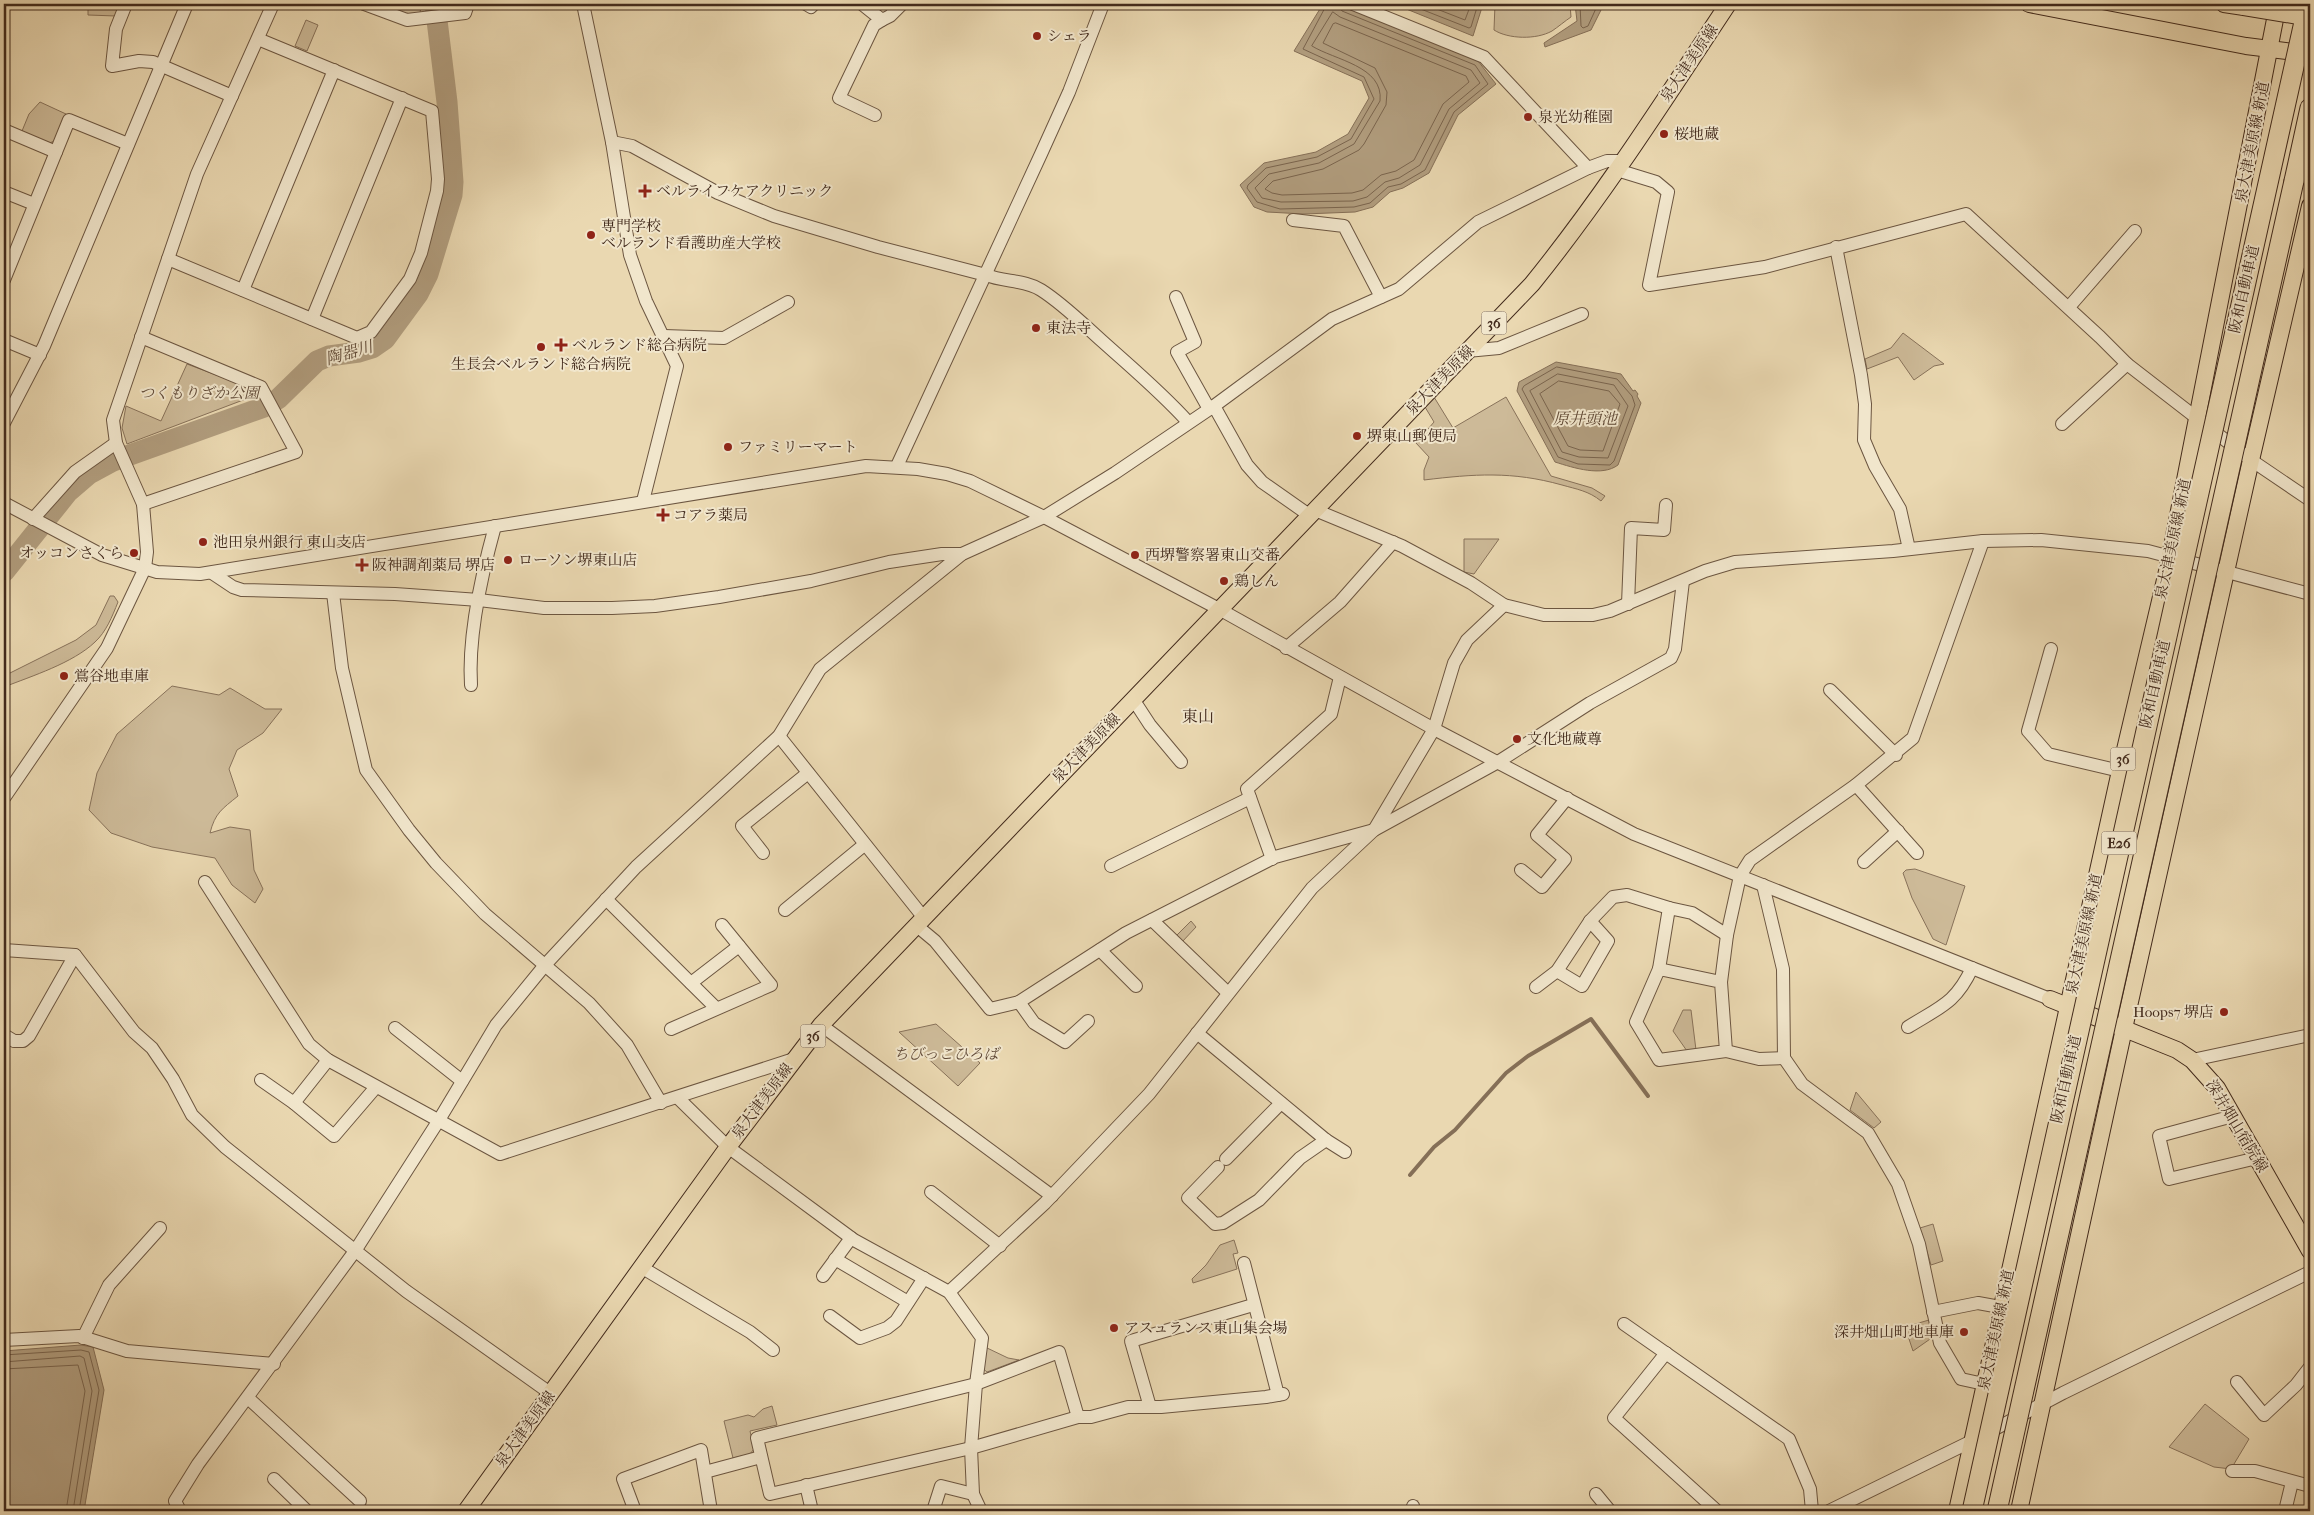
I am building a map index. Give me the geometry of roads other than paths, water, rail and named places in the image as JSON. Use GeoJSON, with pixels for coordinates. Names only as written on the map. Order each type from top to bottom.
{"type":"FeatureCollection","features":[{"type":"Feature","properties":{"kind":"highway","name":"阪和自動車道"},"geometry":{"type":"LineString","coordinates":[[1972,1511],[2057,1122],[2308,4]]}},
{"type":"Feature","properties":{"kind":"highway","name":"阪和自動車道"},"geometry":{"type":"LineString","coordinates":[[1997,1511],[2310,108]]}},
{"type":"Feature","properties":{"kind":"main road","name":"泉大津美原線"},"geometry":{"type":"LineString","coordinates":[[466,1511],[728,1147],[821,1026],[1532,284],[1571,236],[1620,166],[1728,4]]}},
{"type":"Feature","properties":{"kind":"main road"},"geometry":{"type":"LineString","coordinates":[[2029,4],[2238,44],[2310,54]]}},
{"type":"Feature","properties":{"kind":"main road"},"geometry":{"type":"LineString","coordinates":[[2083,4],[2202,28],[2238,44]]}},
{"type":"Feature","properties":{"kind":"main road"},"geometry":{"type":"LineString","coordinates":[[2224,4],[2310,18]]}},
{"type":"Feature","properties":{"kind":"main road","name":"泉大津美原線 新道"},"geometry":{"type":"LineString","coordinates":[[1957,1511],[2000,1307],[2170,555],[2198,420],[2278,4]]}},
{"type":"Feature","properties":{"kind":"main road"},"geometry":{"type":"LineString","coordinates":[[2019,1511],[2226,571],[2310,206]]}},
{"type":"Feature","properties":{"kind":"main road","name":"深井畑山宿院線"},"geometry":{"type":"LineString","coordinates":[[2050,999],[2177,1050],[2192,1060],[2216,1088],[2310,1251]]}},
{"type":"Feature","properties":{"kind":"street"},"geometry":{"type":"LineString","coordinates":[[126,4],[116,29],[112,66],[139,61],[153,62],[232,96]]}},
{"type":"Feature","properties":{"kind":"street"},"geometry":{"type":"LineString","coordinates":[[4,423],[40,355],[187,4]]}},
{"type":"Feature","properties":{"kind":"street"},"geometry":{"type":"LineString","coordinates":[[4,798],[107,648],[145,568],[147,552],[143,504],[121,453],[113,420],[116,406],[197,174],[273,4]]}},
{"type":"Feature","properties":{"kind":"street"},"geometry":{"type":"LineString","coordinates":[[364,4],[407,20],[465,13],[468,4]]}},
{"type":"Feature","properties":{"kind":"street"},"geometry":{"type":"LineString","coordinates":[[583,4],[612,142],[630,255],[646,301],[677,366],[643,501]]}},
{"type":"Feature","properties":{"kind":"street"},"geometry":{"type":"LineString","coordinates":[[806,4],[811,7],[814,4]]}},
{"type":"Feature","properties":{"kind":"street"},"geometry":{"type":"LineString","coordinates":[[862,4],[882,20]]}},
{"type":"Feature","properties":{"kind":"street"},"geometry":{"type":"LineString","coordinates":[[875,115],[839,98],[874,25],[890,16],[902,4]]}},
{"type":"Feature","properties":{"kind":"street"},"geometry":{"type":"LineString","coordinates":[[897,466],[986,275],[1068,92],[1103,4]]}},
{"type":"Feature","properties":{"kind":"street"},"geometry":{"type":"LineString","coordinates":[[1354,4],[1484,57],[1588,168]]}},
{"type":"Feature","properties":{"kind":"street"},"geometry":{"type":"LineString","coordinates":[[168,259],[357,338],[371,332],[410,279],[416,267],[435,204],[438,169],[432,111],[258,39]]}},
{"type":"Feature","properties":{"kind":"street"},"geometry":{"type":"LineString","coordinates":[[243,290],[334,70]]}},
{"type":"Feature","properties":{"kind":"street"},"geometry":{"type":"LineString","coordinates":[[312,318],[402,98]]}},
{"type":"Feature","properties":{"kind":"street"},"geometry":{"type":"LineString","coordinates":[[4,280],[9,252],[34,204],[69,120],[128,144]]}},
{"type":"Feature","properties":{"kind":"street"},"geometry":{"type":"LineString","coordinates":[[4,130],[56,152]]}},
{"type":"Feature","properties":{"kind":"street"},"geometry":{"type":"LineString","coordinates":[[612,142],[632,146],[718,193],[774,216],[999,280],[1028,284],[1041,290],[1078,319],[1169,400],[1188,422]]}},
{"type":"Feature","properties":{"kind":"street"},"geometry":{"type":"LineString","coordinates":[[180,1511],[175,1501],[198,1464],[274,1364],[355,1251],[439,1120],[496,1025],[545,965],[636,867],[779,736],[820,669],[962,554],[1044,516],[1116,473],[1212,407],[1332,319],[1399,289],[1478,222],[1588,168],[1607,161],[1656,182],[1668,192],[1649,285],[1765,267],[1966,214],[2127,364],[2251,460],[2310,500]]}},
{"type":"Feature","properties":{"kind":"street"},"geometry":{"type":"LineString","coordinates":[[4,192],[34,204]]}},
{"type":"Feature","properties":{"kind":"street"},"geometry":{"type":"LineString","coordinates":[[1294,220],[1344,226],[1381,297]]}},
{"type":"Feature","properties":{"kind":"street"},"geometry":{"type":"LineString","coordinates":[[2069,308],[2135,231]]}},
{"type":"Feature","properties":{"kind":"street"},"geometry":{"type":"LineString","coordinates":[[1836,247],[1861,375],[1865,404],[1864,440],[1875,466],[1900,509],[1909,549]]}},
{"type":"Feature","properties":{"kind":"street"},"geometry":{"type":"LineString","coordinates":[[1176,297],[1195,342],[1177,352],[1247,465],[1262,482],[1312,512],[1393,542],[1471,583],[1504,605],[1544,616],[1593,615],[1628,604],[1705,571],[1735,562],[1909,549],[1984,541],[2041,540],[2148,551],[2170,555],[2310,594]]}},
{"type":"Feature","properties":{"kind":"street"},"geometry":{"type":"LineString","coordinates":[[664,336],[724,338],[788,302]]}},
{"type":"Feature","properties":{"kind":"street"},"geometry":{"type":"LineString","coordinates":[[1467,351],[1499,348],[1582,314]]}},
{"type":"Feature","properties":{"kind":"street"},"geometry":{"type":"LineString","coordinates":[[140,337],[261,387],[296,452],[143,504]]}},
{"type":"Feature","properties":{"kind":"street"},"geometry":{"type":"LineString","coordinates":[[4,340],[40,355]]}},
{"type":"Feature","properties":{"kind":"street"},"geometry":{"type":"LineString","coordinates":[[2062,424],[2127,364]]}},
{"type":"Feature","properties":{"kind":"street"},"geometry":{"type":"LineString","coordinates":[[35,520],[75,472],[121,453]]}},
{"type":"Feature","properties":{"kind":"street"},"geometry":{"type":"LineString","coordinates":[[4,503],[102,555],[145,568],[174,573],[212,573],[866,466],[897,466],[947,474],[970,481],[1044,516],[1219,609],[1434,729],[1634,834],[2050,999]]}},
{"type":"Feature","properties":{"kind":"street"},"geometry":{"type":"LineString","coordinates":[[1628,604],[1631,528],[1664,530],[1666,506]]}},
{"type":"Feature","properties":{"kind":"street"},"geometry":{"type":"LineString","coordinates":[[471,685],[469,658],[485,562],[495,526]]}},
{"type":"Feature","properties":{"kind":"street"},"geometry":{"type":"LineString","coordinates":[[1726,1051],[1721,982],[1727,935],[1740,876],[1750,860],[1856,785],[1896,755],[1913,738],[1984,541]]}},
{"type":"Feature","properties":{"kind":"street"},"geometry":{"type":"LineString","coordinates":[[1286,648],[1340,602],[1393,542]]}},
{"type":"Feature","properties":{"kind":"street"},"geometry":{"type":"LineString","coordinates":[[212,573],[233,587],[242,590],[396,594],[479,600],[544,608],[655,606],[811,581],[889,562],[942,554],[962,554]]}},
{"type":"Feature","properties":{"kind":"street"},"geometry":{"type":"LineString","coordinates":[[779,736],[864,845],[935,941],[990,1009],[1019,1002],[1100,950],[1152,920],[1272,859],[1374,830],[1498,762],[1590,703],[1671,658],[1675,650],[1683,581]]}},
{"type":"Feature","properties":{"kind":"street"},"geometry":{"type":"LineString","coordinates":[[333,593],[342,668],[366,770],[409,830],[436,863],[485,914],[589,1003],[627,1045],[661,1103]]}},
{"type":"Feature","properties":{"kind":"street"},"geometry":{"type":"LineString","coordinates":[[949,1292],[1052,1196],[1149,1094],[1312,888],[1374,830],[1434,729],[1454,663],[1462,647],[1504,605]]}},
{"type":"Feature","properties":{"kind":"street"},"geometry":{"type":"LineString","coordinates":[[2051,649],[2028,731],[2048,754],[2120,771]]}},
{"type":"Feature","properties":{"kind":"street"},"geometry":{"type":"LineString","coordinates":[[1272,859],[1247,789],[1331,714],[1340,677]]}},
{"type":"Feature","properties":{"kind":"street"},"geometry":{"type":"LineString","coordinates":[[1830,690],[1896,755]]}},
{"type":"Feature","properties":{"kind":"street"},"geometry":{"type":"LineString","coordinates":[[1133,699],[1150,725],[1181,762]]}},
{"type":"Feature","properties":{"kind":"street"},"geometry":{"type":"LineString","coordinates":[[763,853],[742,826],[808,774]]}},
{"type":"Feature","properties":{"kind":"street"},"geometry":{"type":"LineString","coordinates":[[1856,785],[1917,853]]}},
{"type":"Feature","properties":{"kind":"street"},"geometry":{"type":"LineString","coordinates":[[1111,866],[1250,798]]}},
{"type":"Feature","properties":{"kind":"street"},"geometry":{"type":"LineString","coordinates":[[1521,870],[1542,886],[1565,859],[1538,835],[1567,798]]}},
{"type":"Feature","properties":{"kind":"street"},"geometry":{"type":"LineString","coordinates":[[1864,862],[1898,832]]}},
{"type":"Feature","properties":{"kind":"street"},"geometry":{"type":"LineString","coordinates":[[785,910],[864,845]]}},
{"type":"Feature","properties":{"kind":"street"},"geometry":{"type":"LineString","coordinates":[[205,882],[309,1044],[328,1060],[500,1154],[794,1059]]}},
{"type":"Feature","properties":{"kind":"street"},"geometry":{"type":"LineString","coordinates":[[1764,885],[1783,969],[1784,1058],[1802,1084],[1868,1133],[1898,1184],[1919,1244],[1940,1343],[1961,1380],[1984,1384]]}},
{"type":"Feature","properties":{"kind":"street"},"geometry":{"type":"LineString","coordinates":[[1536,987],[1557,971],[1590,921],[1613,897],[1627,895],[1692,913],[1727,935]]}},
{"type":"Feature","properties":{"kind":"street"},"geometry":{"type":"LineString","coordinates":[[606,900],[716,1008]]}},
{"type":"Feature","properties":{"kind":"street"},"geometry":{"type":"LineString","coordinates":[[1670,908],[1659,969],[1636,1022],[1659,1060],[1726,1051],[1759,1060],[1784,1058]]}},
{"type":"Feature","properties":{"kind":"street"},"geometry":{"type":"LineString","coordinates":[[1152,920],[1228,993]]}},
{"type":"Feature","properties":{"kind":"street"},"geometry":{"type":"LineString","coordinates":[[1557,971],[1582,986],[1608,941],[1590,921]]}},
{"type":"Feature","properties":{"kind":"street"},"geometry":{"type":"LineString","coordinates":[[671,1029],[771,985],[722,925]]}},
{"type":"Feature","properties":{"kind":"street"},"geometry":{"type":"LineString","coordinates":[[691,983],[739,946]]}},
{"type":"Feature","properties":{"kind":"street"},"geometry":{"type":"LineString","coordinates":[[4,950],[75,955],[134,1032],[152,1048],[173,1079],[192,1115],[225,1148],[406,1291],[550,1394]]}},
{"type":"Feature","properties":{"kind":"street"},"geometry":{"type":"LineString","coordinates":[[1100,950],[1136,986]]}},
{"type":"Feature","properties":{"kind":"street"},"geometry":{"type":"LineString","coordinates":[[4,1035],[14,1041],[22,1041],[29,1036],[75,955]]}},
{"type":"Feature","properties":{"kind":"street"},"geometry":{"type":"LineString","coordinates":[[1908,1027],[1953,999],[1964,984],[1972,968]]}},
{"type":"Feature","properties":{"kind":"street"},"geometry":{"type":"LineString","coordinates":[[1659,969],[1721,982]]}},
{"type":"Feature","properties":{"kind":"street"},"geometry":{"type":"LineString","coordinates":[[1019,1002],[1034,1023],[1066,1042],[1088,1021]]}},
{"type":"Feature","properties":{"kind":"street"},"geometry":{"type":"LineString","coordinates":[[821,1026],[1052,1196]]}},
{"type":"Feature","properties":{"kind":"street"},"geometry":{"type":"LineString","coordinates":[[395,1028],[462,1081]]}},
{"type":"Feature","properties":{"kind":"street"},"geometry":{"type":"LineString","coordinates":[[1197,1033],[1326,1140],[1345,1152]]}},
{"type":"Feature","properties":{"kind":"street"},"geometry":{"type":"LineString","coordinates":[[2192,1060],[2310,1035]]}},
{"type":"Feature","properties":{"kind":"street"},"geometry":{"type":"LineString","coordinates":[[294,1103],[328,1060]]}},
{"type":"Feature","properties":{"kind":"street"},"geometry":{"type":"LineString","coordinates":[[261,1080],[294,1103],[334,1136],[376,1087]]}},
{"type":"Feature","properties":{"kind":"street"},"geometry":{"type":"LineString","coordinates":[[678,1098],[728,1147],[851,1238],[949,1292],[982,1338],[971,1448],[973,1494],[981,1511]]}},
{"type":"Feature","properties":{"kind":"street"},"geometry":{"type":"LineString","coordinates":[[1281,1103],[1188,1198],[1215,1224],[1223,1223],[1259,1200],[1300,1158],[1326,1140]]}},
{"type":"Feature","properties":{"kind":"street"},"geometry":{"type":"LineString","coordinates":[[2233,1116],[2159,1136],[2169,1179],[2257,1158]]}},
{"type":"Feature","properties":{"kind":"street"},"geometry":{"type":"LineString","coordinates":[[931,1192],[1000,1246]]}},
{"type":"Feature","properties":{"kind":"street"},"geometry":{"type":"LineString","coordinates":[[83,1338],[109,1285],[160,1228]]}},
{"type":"Feature","properties":{"kind":"street"},"geometry":{"type":"LineString","coordinates":[[823,1276],[851,1238]]}},
{"type":"Feature","properties":{"kind":"street"},"geometry":{"type":"LineString","coordinates":[[835,1259],[908,1302]]}},
{"type":"Feature","properties":{"kind":"street"},"geometry":{"type":"LineString","coordinates":[[1078,1417],[1059,1352],[976,1384],[757,1438],[770,1494],[971,1448],[1078,1417],[1091,1417],[1128,1407],[1150,1407],[1280,1395],[1244,1263]]}},
{"type":"Feature","properties":{"kind":"street"},"geometry":{"type":"LineString","coordinates":[[641,1267],[750,1332],[773,1350]]}},
{"type":"Feature","properties":{"kind":"street"},"geometry":{"type":"LineString","coordinates":[[1829,1511],[2310,1272]]}},
{"type":"Feature","properties":{"kind":"street"},"geometry":{"type":"LineString","coordinates":[[830,1316],[860,1338],[887,1328],[896,1320],[924,1278]]}},
{"type":"Feature","properties":{"kind":"street"},"geometry":{"type":"LineString","coordinates":[[1933,1312],[1978,1303],[2000,1307]]}},
{"type":"Feature","properties":{"kind":"street"},"geometry":{"type":"LineString","coordinates":[[1150,1407],[1131,1341],[1254,1305]]}},
{"type":"Feature","properties":{"kind":"street"},"geometry":{"type":"LineString","coordinates":[[1624,1324],[1789,1439],[1810,1489],[1812,1511]]}},
{"type":"Feature","properties":{"kind":"street"},"geometry":{"type":"LineString","coordinates":[[4,1340],[83,1338],[127,1351],[274,1364]]}},
{"type":"Feature","properties":{"kind":"street"},"geometry":{"type":"LineString","coordinates":[[1666,1353],[1614,1418],[1717,1511]]}},
{"type":"Feature","properties":{"kind":"street"},"geometry":{"type":"LineString","coordinates":[[2236,1382],[2264,1415],[2296,1385],[2310,1367]]}},
{"type":"Feature","properties":{"kind":"street"},"geometry":{"type":"LineString","coordinates":[[248,1398],[360,1501]]}},
{"type":"Feature","properties":{"kind":"street"},"geometry":{"type":"LineString","coordinates":[[635,1511],[623,1479],[701,1450],[711,1511]]}},
{"type":"Feature","properties":{"kind":"street"},"geometry":{"type":"LineString","coordinates":[[705,1472],[761,1457]]}},
{"type":"Feature","properties":{"kind":"street"},"geometry":{"type":"LineString","coordinates":[[2232,1471],[2255,1471],[2310,1486]]}},
{"type":"Feature","properties":{"kind":"street"},"geometry":{"type":"LineString","coordinates":[[274,1478],[307,1511]]}},
{"type":"Feature","properties":{"kind":"street"},"geometry":{"type":"LineString","coordinates":[[2285,1511],[2292,1482]]}},
{"type":"Feature","properties":{"kind":"street"},"geometry":{"type":"LineString","coordinates":[[806,1486],[812,1511]]}},
{"type":"Feature","properties":{"kind":"street"},"geometry":{"type":"LineString","coordinates":[[933,1511],[941,1486],[973,1494]]}},
{"type":"Feature","properties":{"kind":"street"},"geometry":{"type":"LineString","coordinates":[[1596,1494],[1610,1511]]}},
{"type":"Feature","properties":{"kind":"water"},"geometry":{"type":"Polygon","coordinates":[[[1323,4],[1338,4],[1478,61],[1496,84],[1458,115],[1429,173],[1403,188],[1390,192],[1373,207],[1355,212],[1304,214],[1267,212],[1254,207],[1240,185],[1264,163],[1316,152],[1348,134],[1369,98],[1362,81],[1294,51],[1323,4]]]}},
{"type":"Feature","properties":{"kind":"water"},"geometry":{"type":"Polygon","coordinates":[[[1394,4],[1483,4],[1473,36],[1394,4]]]}},
{"type":"Feature","properties":{"kind":"water"},"geometry":{"type":"Polygon","coordinates":[[[1575,4],[1604,4],[1591,30],[1545,47],[1544,43],[1577,21],[1575,4]]]}},
{"type":"Feature","properties":{"kind":"water","name":"原井頭池"},"geometry":{"type":"Polygon","coordinates":[[[1556,362],[1621,374],[1633,391],[1635,390],[1638,394],[1637,396],[1641,403],[1618,465],[1611,469],[1596,471],[1579,469],[1555,462],[1517,391],[1519,382],[1556,362]]]}},
{"type":"Feature","properties":{"kind":"water"},"geometry":{"type":"Polygon","coordinates":[[[81,1345],[93,1347],[104,1390],[84,1511],[4,1511],[4,1351],[81,1345]]]}},
{"type":"Feature","properties":{"kind":"waterway","name":"陶器川"},"geometry":{"type":"LineString","coordinates":[[4,572],[68,492],[89,474],[113,461],[264,407],[278,399],[317,361],[329,356],[359,352],[372,348],[385,339],[418,294],[428,274],[452,195],[453,182],[447,102],[435,4]]}},
{"type":"Feature","properties":{"kind":"waterway"},"geometry":{"type":"LineString","coordinates":[[1410,1175],[1434,1147],[1455,1130],[1506,1073],[1528,1056],[1591,1019],[1648,1096]]}},
{"type":"Feature","properties":{"kind":"place","name":"シェラ"},"geometry":{"type":"Point","coordinates":[1037,36]}},
{"type":"Feature","properties":{"kind":"place","name":"泉光幼稚園"},"geometry":{"type":"Point","coordinates":[1528,117]}},
{"type":"Feature","properties":{"kind":"place","name":"桜地蔵"},"geometry":{"type":"Point","coordinates":[1664,134]}},
{"type":"Feature","properties":{"kind":"place","name":"ベルライフケアクリニック"},"geometry":{"type":"Point","coordinates":[645,191]}},
{"type":"Feature","properties":{"kind":"place","name":"専門学校 ベルランド看護助産大学校"},"geometry":{"type":"Point","coordinates":[591,235]}},
{"type":"Feature","properties":{"kind":"place","name":"東法寺"},"geometry":{"type":"Point","coordinates":[1036,328]}},
{"type":"Feature","properties":{"kind":"place","name":"ベルランド総合病院"},"geometry":{"type":"Point","coordinates":[561,345]}},
{"type":"Feature","properties":{"kind":"place","name":"生長会ベルランド総合病院"},"geometry":{"type":"Point","coordinates":[541,347]}},
{"type":"Feature","properties":{"kind":"place","name":"堺東山郵便局"},"geometry":{"type":"Point","coordinates":[1357,436]}},
{"type":"Feature","properties":{"kind":"place","name":"ファミリーマート"},"geometry":{"type":"Point","coordinates":[728,447]}},
{"type":"Feature","properties":{"kind":"place","name":"コアラ薬局"},"geometry":{"type":"Point","coordinates":[663,515]}},
{"type":"Feature","properties":{"kind":"place","name":"池田泉州銀行 東山支店"},"geometry":{"type":"Point","coordinates":[203,542]}},
{"type":"Feature","properties":{"kind":"place","name":"オッコンさくら"},"geometry":{"type":"Point","coordinates":[134,553]}},
{"type":"Feature","properties":{"kind":"place","name":"西堺警察署東山交番"},"geometry":{"type":"Point","coordinates":[1135,555]}},
{"type":"Feature","properties":{"kind":"place","name":"ローソン堺東山店"},"geometry":{"type":"Point","coordinates":[508,560]}},
{"type":"Feature","properties":{"kind":"place","name":"阪神調剤薬局 堺店"},"geometry":{"type":"Point","coordinates":[362,565]}},
{"type":"Feature","properties":{"kind":"place","name":"鶏しん"},"geometry":{"type":"Point","coordinates":[1224,581]}},
{"type":"Feature","properties":{"kind":"place","name":"鴬谷地車庫"},"geometry":{"type":"Point","coordinates":[64,676]}},
{"type":"Feature","properties":{"kind":"place","name":"文化地蔵尊"},"geometry":{"type":"Point","coordinates":[1517,739]}},
{"type":"Feature","properties":{"kind":"place","name":"Hoops7 堺店"},"geometry":{"type":"Point","coordinates":[2224,1012]}},
{"type":"Feature","properties":{"kind":"place","name":"アスュランス東山集会場"},"geometry":{"type":"Point","coordinates":[1114,1328]}},
{"type":"Feature","properties":{"kind":"place","name":"深井畑山町地車庫"},"geometry":{"type":"Point","coordinates":[1964,1332]}},
{"type":"Feature","properties":{"kind":"district","name":"東山"},"geometry":{"type":"Point","coordinates":[1198,716]}},
{"type":"Feature","properties":{"kind":"park label","name":"つくもりざか公園"},"geometry":{"type":"Point","coordinates":[199,393]}},
{"type":"Feature","properties":{"kind":"park label","name":"ちびっこひろば"},"geometry":{"type":"Point","coordinates":[946,1054]}}]}
